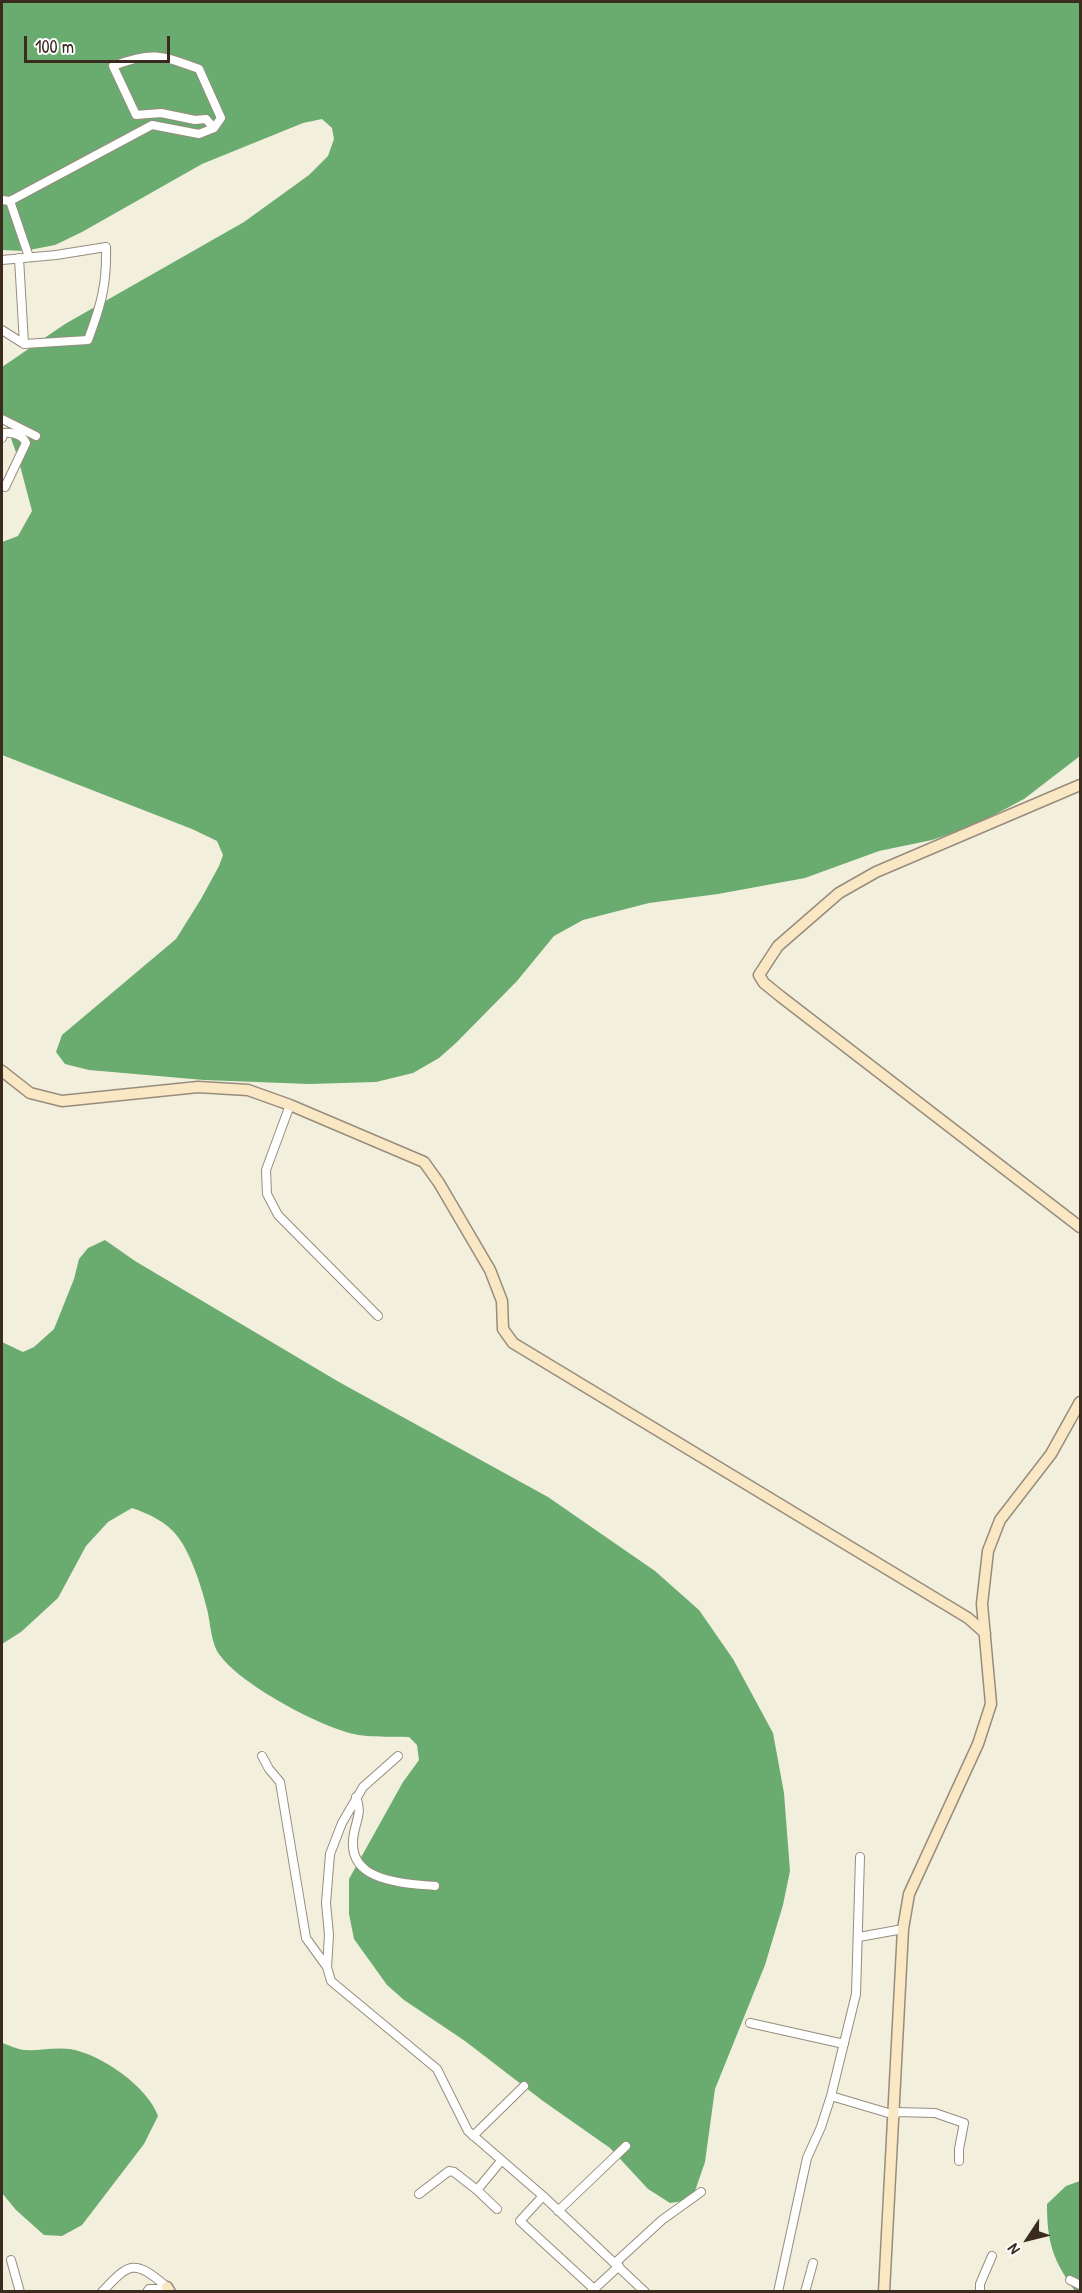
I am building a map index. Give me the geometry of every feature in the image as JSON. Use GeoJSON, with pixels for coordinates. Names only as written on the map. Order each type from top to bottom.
{"type":"FeatureCollection","features":[{"type":"Feature","properties":{"kind":"street"},"geometry":{"type":"LineString","coordinates":[[29,257],[6,200],[152,125],[199,134],[214,128],[221,118],[199,69],[164,56],[138,56],[113,66],[136,115],[161,112],[195,120],[206,119],[214,128]]}},
{"type":"Feature","properties":{"kind":"street"},"geometry":{"type":"LineString","coordinates":[[2,260],[106,247],[106,277],[99,311],[88,340],[24,344],[2,330]]}},
{"type":"Feature","properties":{"kind":"street"},"geometry":{"type":"LineString","coordinates":[[19,258],[24,344]]}},
{"type":"Feature","properties":{"kind":"street"},"geometry":{"type":"LineString","coordinates":[[2,419],[36,436]]}},
{"type":"Feature","properties":{"kind":"street"},"geometry":{"type":"LineString","coordinates":[[2,438],[4,433],[13,432],[27,443],[5,487],[2,485]]}},
{"type":"Feature","properties":{"kind":"street"},"geometry":{"type":"LineString","coordinates":[[1080,785],[876,872],[839,893],[778,946],[759,975],[780,996],[1080,1227]]}},
{"type":"Feature","properties":{"kind":"street"},"geometry":{"type":"LineString","coordinates":[[2,1071],[30,1093],[62,1101],[198,1087],[248,1090],[290,1105],[424,1162],[439,1183],[490,1270],[502,1301],[503,1329],[513,1343],[968,1618],[986,1633]]}},
{"type":"Feature","properties":{"kind":"street"},"geometry":{"type":"LineString","coordinates":[[290,1105],[266,1170],[267,1194],[279,1215],[378,1316]]}},
{"type":"Feature","properties":{"kind":"street"},"geometry":{"type":"LineString","coordinates":[[884,2292],[903,1929],[909,1894],[986,1724],[991,1704],[982,1604],[988,1551],[1000,1520],[1051,1454],[1080,1402]]}},
{"type":"Feature","properties":{"kind":"street"},"geometry":{"type":"LineString","coordinates":[[262,1756],[268,1769],[280,1782],[306,1938],[327,1967]]}},
{"type":"Feature","properties":{"kind":"street"},"geometry":{"type":"LineString","coordinates":[[398,1756],[363,1787],[356,1797],[342,1823],[330,1854],[326,1904],[329,1935],[327,1967],[331,1981],[437,2069],[459,2115],[473,2136],[543,2196],[645,2292]]}},
{"type":"Feature","properties":{"kind":"street"},"geometry":{"type":"LineString","coordinates":[[356,1797],[360,1808],[353,1849],[362,1866],[372,1875],[384,1879],[435,1886]]}},
{"type":"Feature","properties":{"kind":"street"},"geometry":{"type":"LineString","coordinates":[[778,2292],[807,2158],[821,2127],[831,2096],[856,1994],[861,1857]]}},
{"type":"Feature","properties":{"kind":"street"},"geometry":{"type":"LineString","coordinates":[[859,1938],[903,1929]]}},
{"type":"Feature","properties":{"kind":"street"},"geometry":{"type":"LineString","coordinates":[[750,2023],[844,2044]]}},
{"type":"Feature","properties":{"kind":"street"},"geometry":{"type":"LineString","coordinates":[[473,2136],[524,2086]]}},
{"type":"Feature","properties":{"kind":"street"},"geometry":{"type":"LineString","coordinates":[[831,2096],[895,2114],[935,2113],[964,2123],[958,2149],[959,2161]]}},
{"type":"Feature","properties":{"kind":"street"},"geometry":{"type":"LineString","coordinates":[[558,2211],[626,2146]]}},
{"type":"Feature","properties":{"kind":"street"},"geometry":{"type":"LineString","coordinates":[[477,2190],[501,2162]]}},
{"type":"Feature","properties":{"kind":"street"},"geometry":{"type":"LineString","coordinates":[[419,2194],[449,2171],[454,2172],[477,2190],[497,2209]]}},
{"type":"Feature","properties":{"kind":"street"},"geometry":{"type":"LineString","coordinates":[[543,2196],[520,2222],[592,2290],[662,2220],[701,2192]]}},
{"type":"Feature","properties":{"kind":"street"},"geometry":{"type":"LineString","coordinates":[[980,2292],[980,2284],[992,2256]]}},
{"type":"Feature","properties":{"kind":"street"},"geometry":{"type":"LineString","coordinates":[[11,2260],[20,2292]]}},
{"type":"Feature","properties":{"kind":"street"},"geometry":{"type":"LineString","coordinates":[[805,2292],[813,2263]]}},
{"type":"Feature","properties":{"kind":"street"},"geometry":{"type":"LineString","coordinates":[[102,2292],[122,2270],[129,2267],[139,2268],[168,2289]]}},
{"type":"Feature","properties":{"kind":"street"},"geometry":{"type":"LineString","coordinates":[[1070,2280],[1080,2285]]}},
{"type":"Feature","properties":{"kind":"street"},"geometry":{"type":"LineString","coordinates":[[147,2292],[148,2289],[168,2289]]}},
{"type":"Feature","properties":{"kind":"green space"},"geometry":{"type":"Polygon","coordinates":[[[2,2],[1080,2],[1080,756],[1024,799],[975,825],[932,840],[879,851],[805,878],[718,894],[649,903],[583,920],[554,936],[517,981],[456,1043],[439,1058],[413,1073],[376,1082],[309,1084],[204,1080],[89,1070],[65,1064],[56,1052],[62,1035],[176,939],[201,899],[223,855],[217,841],[192,829],[2,755],[2,542],[18,536],[32,511],[18,458],[2,413],[2,367],[65,324],[244,222],[309,175],[328,156],[334,139],[332,128],[322,119],[303,123],[202,164],[55,245],[24,251],[2,250],[2,2]]]}},
{"type":"Feature","properties":{"kind":"green space"},"geometry":{"type":"Polygon","coordinates":[[[105,1240],[135,1261],[339,1382],[548,1497],[655,1571],[699,1610],[733,1659],[773,1733],[784,1793],[790,1871],[783,1905],[765,1965],[715,2089],[705,2162],[694,2194],[684,2201],[670,2203],[648,2189],[610,2148],[543,2101],[465,2041],[404,2000],[387,1985],[354,1939],[349,1914],[349,1879],[403,1782],[419,1760],[417,1745],[409,1737],[367,1736],[339,1730],[299,1712],[257,1688],[239,1674],[216,1649],[196,1572],[183,1544],[169,1527],[132,1508],[108,1522],[86,1546],[58,1598],[21,1632],[2,1644],[2,1342],[23,1352],[34,1347],[54,1329],[74,1279],[79,1259],[88,1248],[105,1240]]]}},
{"type":"Feature","properties":{"kind":"green space"},"geometry":{"type":"Polygon","coordinates":[[[2,2043],[24,2050],[70,2049],[95,2058],[134,2083],[153,2105],[158,2116],[144,2144],[82,2225],[62,2236],[44,2235],[16,2210],[2,2193],[2,2043]]]}},
{"type":"Feature","properties":{"kind":"green space"},"geometry":{"type":"Polygon","coordinates":[[[1080,2181],[1080,2291],[1075,2291],[1056,2260],[1048,2230],[1047,2204],[1066,2186],[1080,2181]]]}}]}
